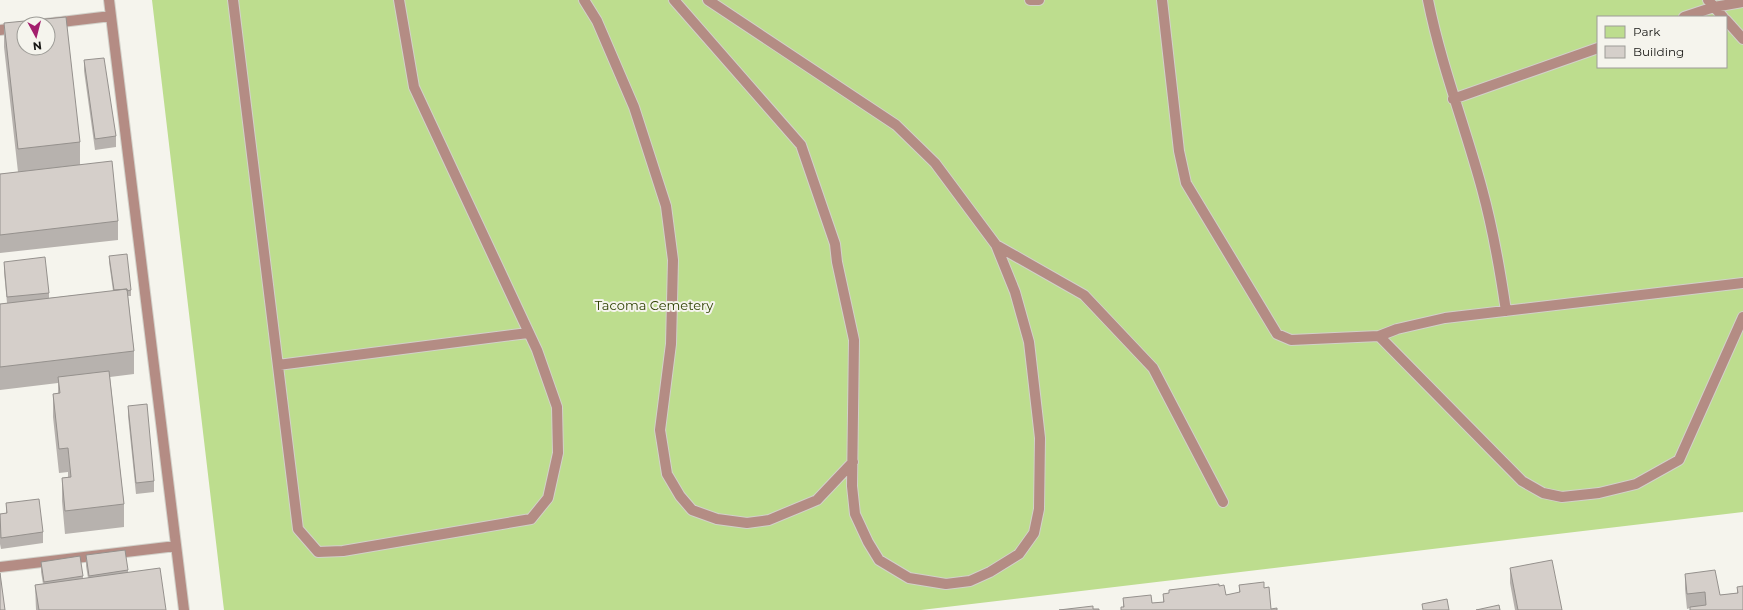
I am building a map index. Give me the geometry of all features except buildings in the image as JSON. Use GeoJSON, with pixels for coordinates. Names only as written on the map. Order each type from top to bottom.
{"type":"FeatureCollection","features":[{"type":"Feature","properties":{"kind":"lane"},"geometry":{"type":"LineString","coordinates":[[109,0],[184,610]]}},
{"type":"Feature","properties":{"kind":"lane"},"geometry":{"type":"LineString","coordinates":[[233,0],[298,529],[318,552],[343,551],[531,519],[548,498],[558,453],[557,407],[536,350],[414,87],[399,0]]}},
{"type":"Feature","properties":{"kind":"lane"},"geometry":{"type":"LineString","coordinates":[[584,0],[597,21],[634,107],[666,206],[673,260],[671,344],[660,430],[667,474],[680,496],[692,510],[717,518],[747,524],[769,520],[817,500],[853,462]]}},
{"type":"Feature","properties":{"kind":"lane"},"geometry":{"type":"LineString","coordinates":[[674,0],[801,145],[835,244],[854,340],[852,486],[856,514],[868,542],[880,560],[909,578],[946,584],[970,580],[990,572],[1019,554],[1034,533],[1039,509],[1040,438],[1029,342],[1015,292],[996,245],[935,163],[896,125],[708,0]]}},
{"type":"Feature","properties":{"kind":"lane"},"geometry":{"type":"LineString","coordinates":[[1030,0],[1039,0]]}},
{"type":"Feature","properties":{"kind":"lane"},"geometry":{"type":"LineString","coordinates":[[1162,0],[1178,151],[1186,183],[1277,334],[1291,340],[1379,336],[1397,329],[1445,318],[1743,284]]}},
{"type":"Feature","properties":{"kind":"lane"},"geometry":{"type":"LineString","coordinates":[[1428,0],[1453,99],[1466,134],[1482,190],[1497,253],[1506,311]]}},
{"type":"Feature","properties":{"kind":"lane"},"geometry":{"type":"LineString","coordinates":[[1686,16],[1711,3],[1743,2]]}},
{"type":"Feature","properties":{"kind":"lane"},"geometry":{"type":"LineString","coordinates":[[1711,3],[1722,16]]}},
{"type":"Feature","properties":{"kind":"lane"},"geometry":{"type":"LineString","coordinates":[[56,23],[111,16]]}},
{"type":"Feature","properties":{"kind":"lane"},"geometry":{"type":"LineString","coordinates":[[1727,21],[1743,39]]}},
{"type":"Feature","properties":{"kind":"lane"},"geometry":{"type":"LineString","coordinates":[[0,30],[16,28]]}},
{"type":"Feature","properties":{"kind":"lane"},"geometry":{"type":"LineString","coordinates":[[1453,99],[1597,48]]}},
{"type":"Feature","properties":{"kind":"lane"},"geometry":{"type":"LineString","coordinates":[[996,245],[1084,295],[1153,368],[1223,502]]}},
{"type":"Feature","properties":{"kind":"lane"},"geometry":{"type":"LineString","coordinates":[[1379,336],[1522,481],[1543,493],[1562,497],[1599,493],[1636,484],[1679,460],[1743,317]]}},
{"type":"Feature","properties":{"kind":"lane"},"geometry":{"type":"LineString","coordinates":[[278,365],[528,333]]}},
{"type":"Feature","properties":{"kind":"lane"},"geometry":{"type":"LineString","coordinates":[[0,567],[176,546]]}},
{"type":"Feature","properties":{"kind":"green space","name":"Tacoma Cemetery"},"geometry":{"type":"Polygon","coordinates":[[[152,0],[1743,0],[1743,512],[921,610],[224,610],[152,0]]]}}]}
